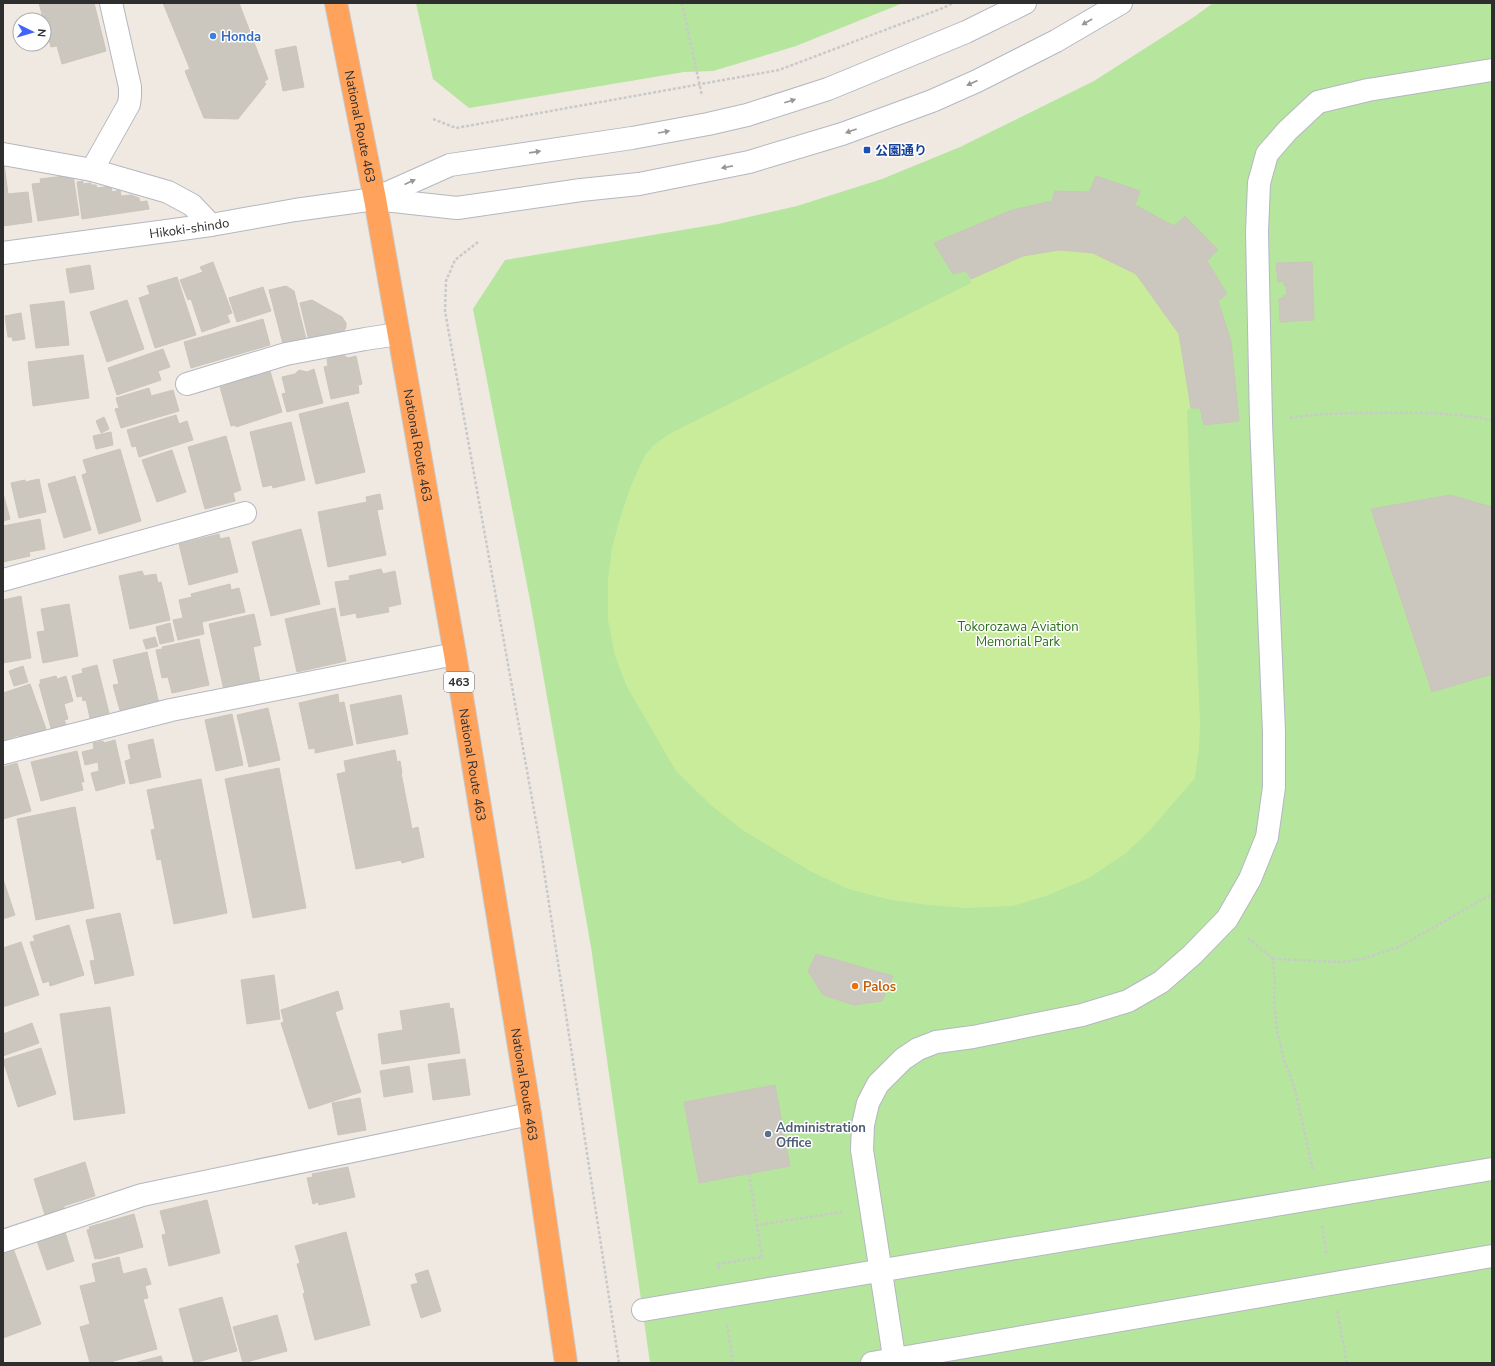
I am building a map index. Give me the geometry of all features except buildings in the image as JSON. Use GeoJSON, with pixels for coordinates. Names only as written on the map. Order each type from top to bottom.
{"type":"FeatureCollection","features":[{"type":"Feature","properties":{"kind":"highway","name":"National Route 463"},"geometry":{"type":"LineString","coordinates":[[336,3],[375,199],[455,654],[530,1114],[566,1363]]}},
{"type":"Feature","properties":{"kind":"street"},"geometry":{"type":"LineString","coordinates":[[92,170],[129,104],[130,96],[130,87],[111,3]]}},
{"type":"Feature","properties":{"kind":"street"},"geometry":{"type":"LineString","coordinates":[[375,199],[450,164],[632,138],[747,115],[828,89],[966,32],[1025,3]]}},
{"type":"Feature","properties":{"kind":"street"},"geometry":{"type":"LineString","coordinates":[[375,199],[457,208],[581,190],[639,184],[749,162],[842,134],[932,101],[977,81],[1056,41],[1121,3]]}},
{"type":"Feature","properties":{"kind":"street"},"geometry":{"type":"LineString","coordinates":[[895,1361],[862,1150],[863,1125],[868,1103],[878,1084],[903,1059],[918,1049],[936,1042],[988,1034],[1082,1015],[1128,1001],[1161,982],[1192,956],[1227,919],[1250,879],[1267,837],[1274,787],[1274,732],[1261,422],[1258,232],[1259,183],[1267,154],[1287,131],[1318,102],[1368,90],[1492,70]]}},
{"type":"Feature","properties":{"kind":"street"},"geometry":{"type":"LineString","coordinates":[[3,154],[92,170],[168,192],[192,206],[211,225]]}},
{"type":"Feature","properties":{"kind":"street","name":"Hikoki-shindo"},"geometry":{"type":"LineString","coordinates":[[3,253],[211,225],[295,210],[375,199]]}},
{"type":"Feature","properties":{"kind":"street"},"geometry":{"type":"LineString","coordinates":[[187,384],[286,354],[398,334]]}},
{"type":"Feature","properties":{"kind":"street"},"geometry":{"type":"LineString","coordinates":[[3,580],[246,513]]}},
{"type":"Feature","properties":{"kind":"street"},"geometry":{"type":"LineString","coordinates":[[3,752],[171,710],[455,654]]}},
{"type":"Feature","properties":{"kind":"street"},"geometry":{"type":"LineString","coordinates":[[3,1241],[142,1195],[530,1114]]}},
{"type":"Feature","properties":{"kind":"street"},"geometry":{"type":"LineString","coordinates":[[643,1310],[1492,1169]]}},
{"type":"Feature","properties":{"kind":"street"},"geometry":{"type":"LineString","coordinates":[[872,1363],[895,1361],[1492,1256]]}},
{"type":"Feature","properties":{"kind":"path"},"geometry":{"type":"LineString","coordinates":[[682,3],[708,124]]}},
{"type":"Feature","properties":{"kind":"path"},"geometry":{"type":"LineString","coordinates":[[433,119],[456,128],[779,70],[953,3]]}},
{"type":"Feature","properties":{"kind":"path"},"geometry":{"type":"LineString","coordinates":[[478,242],[455,260],[446,281],[444,310],[539,838],[619,1363]]}},
{"type":"Feature","properties":{"kind":"path"},"geometry":{"type":"LineString","coordinates":[[1316,414],[1440,413],[1492,420]]}},
{"type":"Feature","properties":{"kind":"path"},"geometry":{"type":"LineString","coordinates":[[1227,919],[1273,959],[1341,962],[1362,959],[1398,947],[1492,894]]}},
{"type":"Feature","properties":{"kind":"path"},"geometry":{"type":"LineString","coordinates":[[1273,959],[1275,979],[1274,1002],[1277,1030],[1284,1060],[1294,1086],[1314,1178],[1316,1198],[1324,1240]]}},
{"type":"Feature","properties":{"kind":"path"},"geometry":{"type":"LineString","coordinates":[[748,1174],[757,1225],[871,1208]]}},
{"type":"Feature","properties":{"kind":"green space"},"geometry":{"type":"Polygon","coordinates":[[[416,3],[903,3],[796,46],[713,71],[684,72],[469,108],[433,79],[416,3]]]}},
{"type":"Feature","properties":{"kind":"green space","name":"Tokorozawa Aviation Memorial Park"},"geometry":{"type":"Polygon","coordinates":[[[1213,3],[1492,3],[1492,1363],[650,1363],[591,947],[530,600],[473,309],[505,260],[718,224],[797,206],[882,179],[960,147],[1094,81],[1194,17],[1213,3]]]}},
{"type":"Feature","properties":{"kind":"green space"},"geometry":{"type":"Polygon","coordinates":[[[1051,248],[1083,249],[1092,251],[1122,265],[1152,289],[1163,302],[1172,316],[1181,337],[1189,385],[1190,408],[1187,411],[1200,723],[1195,778],[1150,830],[1126,853],[1089,878],[1046,896],[1013,906],[966,908],[891,900],[848,889],[810,871],[741,829],[711,805],[676,771],[627,687],[615,656],[608,620],[608,579],[612,548],[620,518],[630,488],[645,455],[654,445],[669,434],[971,283],[970,278],[1020,257],[1051,248]]]}},
{"type":"Feature","properties":{"kind":"place","name":"Honda"},"geometry":{"type":"Point","coordinates":[213,36]}},
{"type":"Feature","properties":{"kind":"place","name":"公園通り"},"geometry":{"type":"Point","coordinates":[867,150]}},
{"type":"Feature","properties":{"kind":"place","name":"Palos"},"geometry":{"type":"Point","coordinates":[855,986]}},
{"type":"Feature","properties":{"kind":"place","name":"Administration Office"},"geometry":{"type":"Point","coordinates":[768,1134]}}]}
